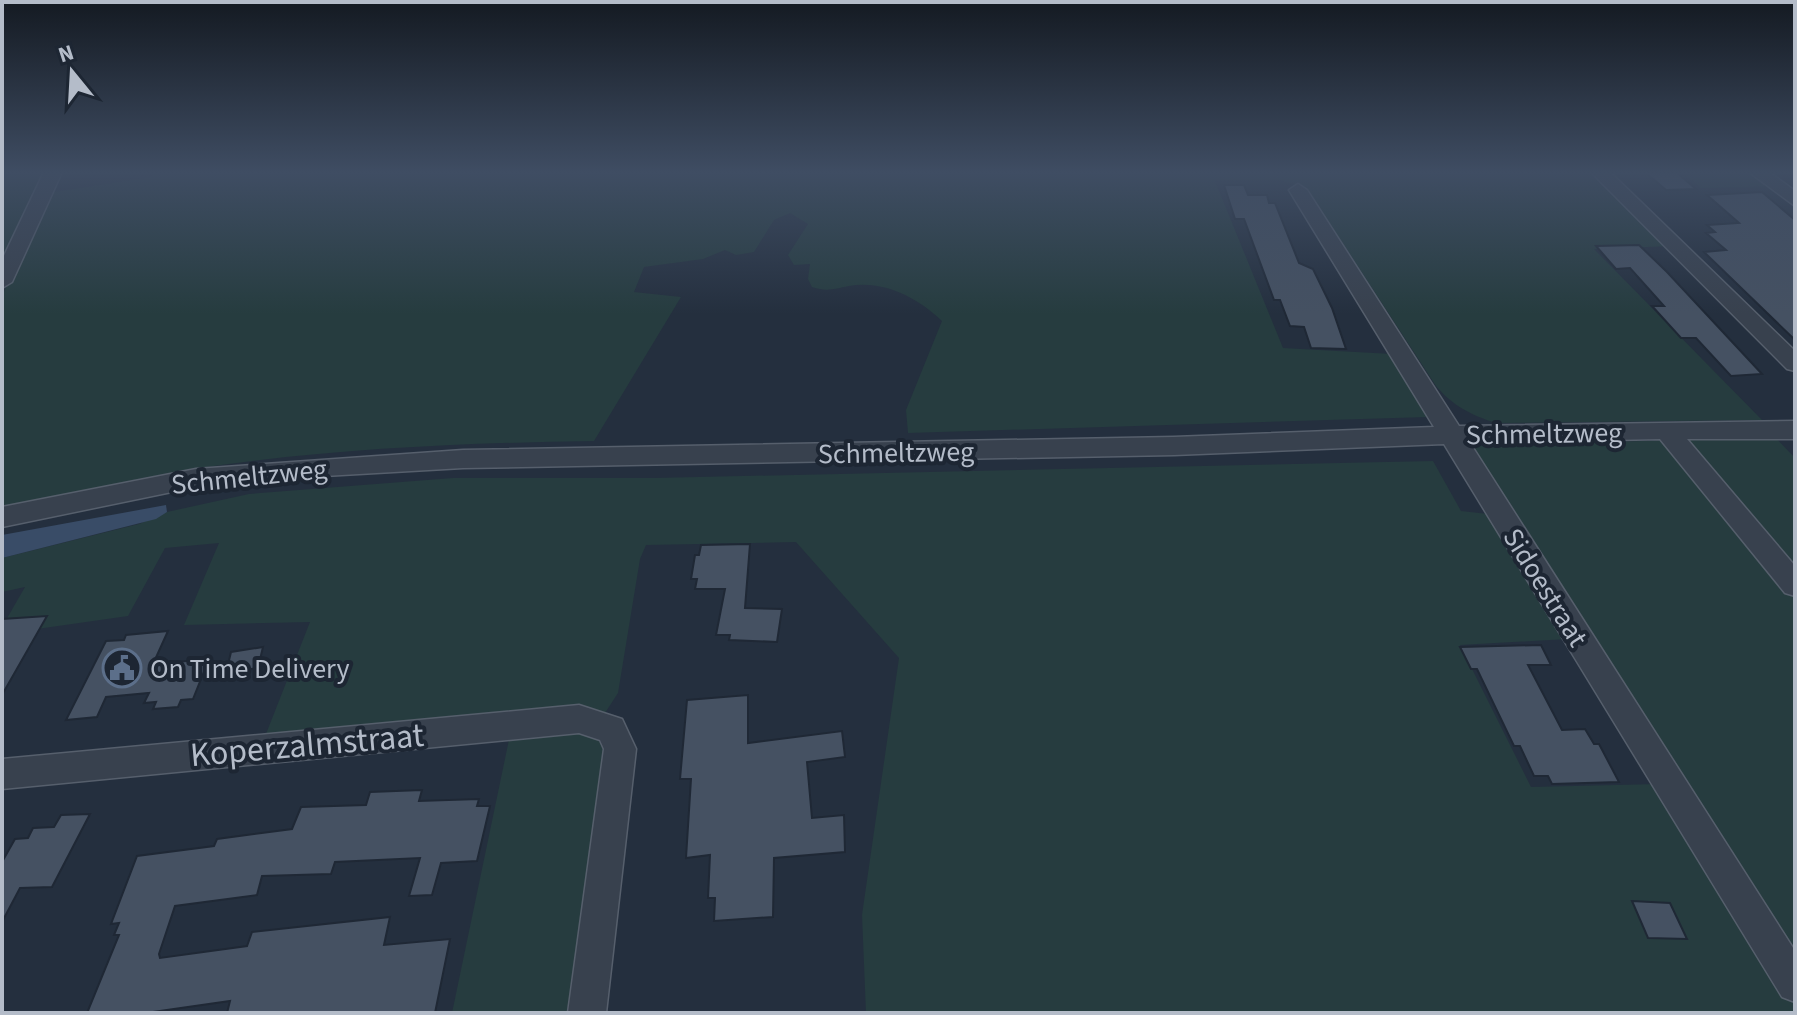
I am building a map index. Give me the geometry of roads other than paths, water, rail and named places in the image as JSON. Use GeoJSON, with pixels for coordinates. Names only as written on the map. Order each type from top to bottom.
{"type":"FeatureCollection","features":[{"type":"Feature","properties":{"kind":"street"},"geometry":{"type":"LineString","coordinates":[[2,282],[31,219]]}},
{"type":"Feature","properties":{"kind":"street","name":"Sidoestraat"},"geometry":{"type":"LineString","coordinates":[[1316,219],[1795,984]]}},
{"type":"Feature","properties":{"kind":"street"},"geometry":{"type":"LineString","coordinates":[[1648,219],[1795,364]]}},
{"type":"Feature","properties":{"kind":"street","name":"Schmeltzweg"},"geometry":{"type":"LineString","coordinates":[[2,517],[196,478],[255,471],[389,463],[1795,430]]}},
{"type":"Feature","properties":{"kind":"street"},"geometry":{"type":"LineString","coordinates":[[1667,431],[1795,585]]}},
{"type":"Feature","properties":{"kind":"street","name":"Koperzalmstraat"},"geometry":{"type":"LineString","coordinates":[[2,774],[579,719],[611,729],[620,749],[587,1013]]}},
{"type":"Feature","properties":{"kind":"water"},"geometry":{"type":"Polygon","coordinates":[[[166,505],[167,512],[156,519],[2,558],[2,535],[166,505]]]}},
{"type":"Feature","properties":{"kind":"place","name":"On Time Delivery"},"geometry":{"type":"Point","coordinates":[122,668]}}]}
